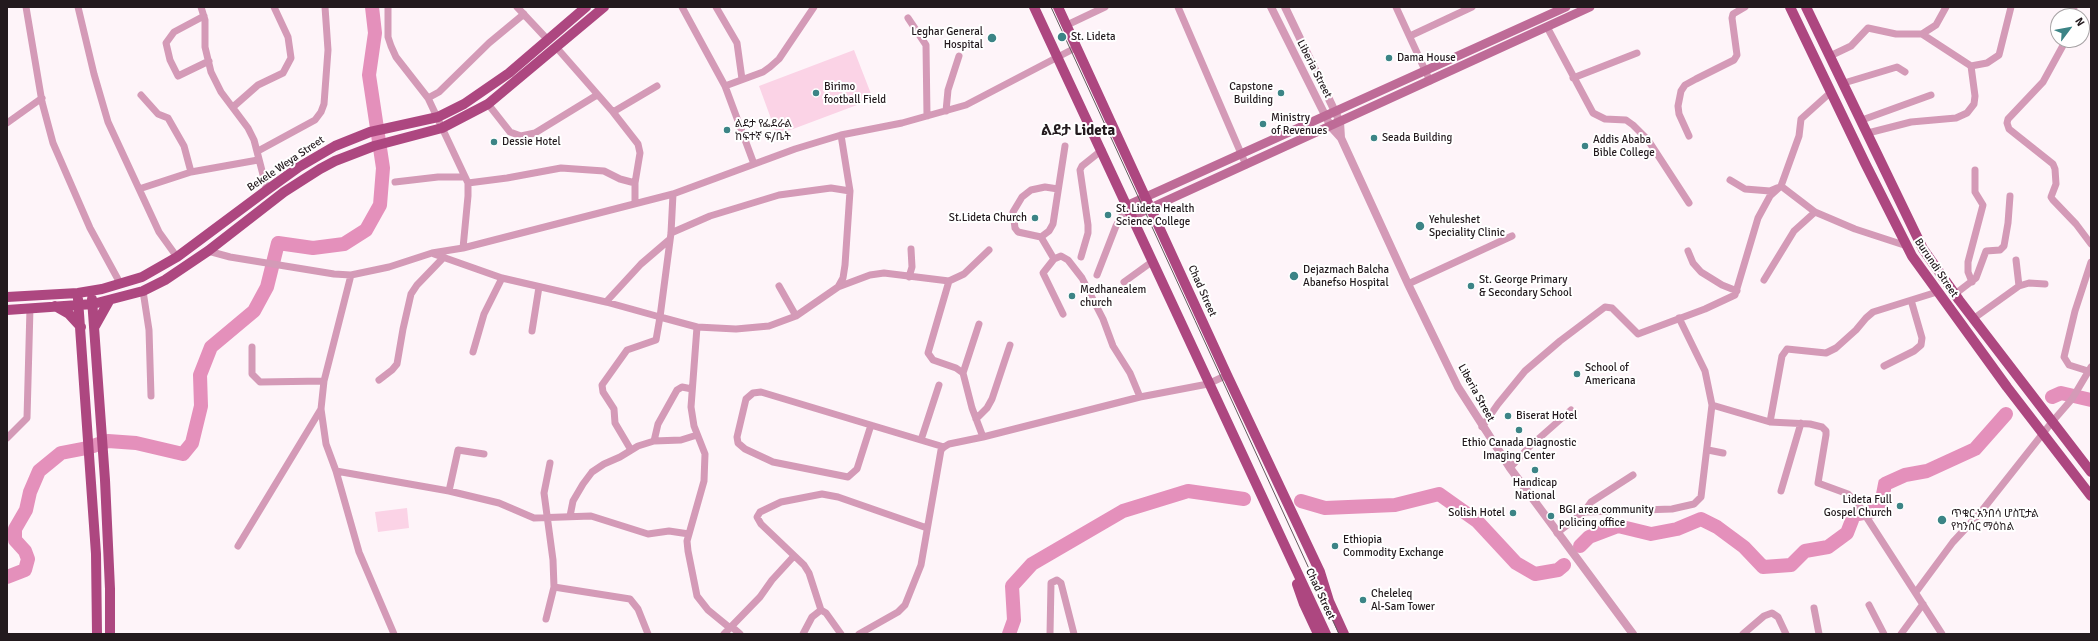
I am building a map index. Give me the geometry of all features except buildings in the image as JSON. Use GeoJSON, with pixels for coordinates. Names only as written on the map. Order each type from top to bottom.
{"type":"FeatureCollection","features":[{"type":"Feature","properties":{"kind":"main road","name":"Bekele Weya Street"},"geometry":{"type":"LineString","coordinates":[[7,297],[78,293],[91,291],[142,277],[177,256],[299,167],[335,146],[374,131],[438,117],[482,93],[586,7]]}},
{"type":"Feature","properties":{"kind":"main road"},"geometry":{"type":"LineString","coordinates":[[7,310],[93,304],[143,291],[165,280],[208,251],[303,179],[335,161],[378,145],[442,128],[488,104],[604,7]]}},
{"type":"Feature","properties":{"kind":"main road","name":"Chad Street"},"geometry":{"type":"LineString","coordinates":[[1034,7],[1102,150],[1128,211],[1153,261],[1208,384],[1326,634]]}},
{"type":"Feature","properties":{"kind":"main road","name":"Chad Street"},"geometry":{"type":"LineString","coordinates":[[1058,7],[1152,207],[1227,375],[1325,585],[1334,599],[1350,634]]}},
{"type":"Feature","properties":{"kind":"main road"},"geometry":{"type":"LineString","coordinates":[[1128,211],[1152,207],[1331,127],[1590,7]]}},
{"type":"Feature","properties":{"kind":"main road","name":"Burundi Street"},"geometry":{"type":"LineString","coordinates":[[1790,7],[1865,163],[1912,256],[1979,349],[2091,496]]}},
{"type":"Feature","properties":{"kind":"main road","name":"Burundi Street"},"geometry":{"type":"LineString","coordinates":[[1806,7],[1862,120],[1878,157],[1923,249],[1955,294],[2052,422],[2090,468]]}},
{"type":"Feature","properties":{"kind":"main road"},"geometry":{"type":"LineString","coordinates":[[1128,211],[1147,197],[1559,9]]}},
{"type":"Feature","properties":{"kind":"main road"},"geometry":{"type":"LineString","coordinates":[[1865,163],[1878,157]]}},
{"type":"Feature","properties":{"kind":"main road"},"geometry":{"type":"LineString","coordinates":[[1912,256],[1923,249]]}},
{"type":"Feature","properties":{"kind":"main road"},"geometry":{"type":"LineString","coordinates":[[91,291],[103,450],[110,589],[110,634]]}},
{"type":"Feature","properties":{"kind":"main road"},"geometry":{"type":"LineString","coordinates":[[78,293],[82,327],[97,584],[97,634]]}},
{"type":"Feature","properties":{"kind":"main road"},"geometry":{"type":"LineString","coordinates":[[94,328],[108,301]]}},
{"type":"Feature","properties":{"kind":"main road"},"geometry":{"type":"LineString","coordinates":[[55,306],[69,314],[82,327]]}},
{"type":"Feature","properties":{"kind":"main road"},"geometry":{"type":"LineString","coordinates":[[1979,349],[1990,340]]}},
{"type":"Feature","properties":{"kind":"main road","name":"Chad Street"},"geometry":{"type":"LineString","coordinates":[[1293,564],[1298,590],[1318,634]]}},
{"type":"Feature","properties":{"kind":"main road","name":"Chad Street"},"geometry":{"type":"LineString","coordinates":[[1325,585],[1329,601],[1344,634]]}},
{"type":"Feature","properties":{"kind":"street"},"geometry":{"type":"LineString","coordinates":[[26,7],[42,98],[53,143],[90,228],[120,283]]}},
{"type":"Feature","properties":{"kind":"street"},"geometry":{"type":"LineString","coordinates":[[78,7],[94,74],[108,122],[159,232],[177,256]]}},
{"type":"Feature","properties":{"kind":"street"},"geometry":{"type":"LineString","coordinates":[[201,7],[204,16],[205,48],[209,61],[221,92],[248,128],[258,151],[258,160],[263,170],[267,190]]}},
{"type":"Feature","properties":{"kind":"street"},"geometry":{"type":"LineString","coordinates":[[233,107],[250,91],[283,73],[291,58],[288,38],[274,7]]}},
{"type":"Feature","properties":{"kind":"street"},"geometry":{"type":"LineString","coordinates":[[258,151],[315,120],[321,112],[324,104],[328,50],[326,7]]}},
{"type":"Feature","properties":{"kind":"street"},"geometry":{"type":"LineString","coordinates":[[388,7],[388,37],[396,57],[428,98],[467,180],[468,196],[463,248]]}},
{"type":"Feature","properties":{"kind":"street"},"geometry":{"type":"LineString","coordinates":[[517,7],[547,39]]}},
{"type":"Feature","properties":{"kind":"street"},"geometry":{"type":"LineString","coordinates":[[682,7],[725,86],[754,164]]}},
{"type":"Feature","properties":{"kind":"street"},"geometry":{"type":"LineString","coordinates":[[716,7],[737,43],[742,79]]}},
{"type":"Feature","properties":{"kind":"street"},"geometry":{"type":"LineString","coordinates":[[725,86],[764,72],[770,67],[814,7]]}},
{"type":"Feature","properties":{"kind":"street"},"geometry":{"type":"LineString","coordinates":[[1067,25],[1105,7]]}},
{"type":"Feature","properties":{"kind":"street"},"geometry":{"type":"LineString","coordinates":[[1178,7],[1246,165]]}},
{"type":"Feature","properties":{"kind":"street","name":"Liberia Street"},"geometry":{"type":"LineString","coordinates":[[1271,7],[1325,116],[1331,127],[1341,138],[1408,284],[1458,387],[1482,427],[1510,468],[1633,634]]}},
{"type":"Feature","properties":{"kind":"street","name":"Liberia Street"},"geometry":{"type":"LineString","coordinates":[[1285,7],[1340,122],[1341,138]]}},
{"type":"Feature","properties":{"kind":"street"},"geometry":{"type":"LineString","coordinates":[[1396,7],[1430,81]]}},
{"type":"Feature","properties":{"kind":"street"},"geometry":{"type":"LineString","coordinates":[[1410,36],[1472,7]]}},
{"type":"Feature","properties":{"kind":"street"},"geometry":{"type":"LineString","coordinates":[[1689,136],[1679,114],[1678,106],[1681,91],[1685,85],[1696,78],[1734,60],[1737,54],[1732,18],[1733,14],[1745,7]]}},
{"type":"Feature","properties":{"kind":"street"},"geometry":{"type":"LineString","coordinates":[[1830,56],[1851,46],[1868,28],[1896,34],[1922,34],[1936,25],[1946,7]]}},
{"type":"Feature","properties":{"kind":"street"},"geometry":{"type":"LineString","coordinates":[[1922,34],[1971,66],[1987,63],[1999,55],[2011,7]]}},
{"type":"Feature","properties":{"kind":"street"},"geometry":{"type":"LineString","coordinates":[[1559,9],[1562,20]]}},
{"type":"Feature","properties":{"kind":"street"},"geometry":{"type":"LineString","coordinates":[[428,98],[439,92],[489,43],[524,14]]}},
{"type":"Feature","properties":{"kind":"street"},"geometry":{"type":"LineString","coordinates":[[204,16],[174,32],[166,43],[170,60],[178,76],[209,61]]}},
{"type":"Feature","properties":{"kind":"street"},"geometry":{"type":"LineString","coordinates":[[908,18],[926,45],[927,116]]}},
{"type":"Feature","properties":{"kind":"street"},"geometry":{"type":"LineString","coordinates":[[1547,27],[1593,113],[1599,117],[1626,120],[1648,140],[1689,203]]}},
{"type":"Feature","properties":{"kind":"street"},"geometry":{"type":"LineString","coordinates":[[556,47],[613,112],[638,144],[640,153],[635,183],[635,203]]}},
{"type":"Feature","properties":{"kind":"street"},"geometry":{"type":"LineString","coordinates":[[208,251],[230,257],[334,274],[351,275],[389,267],[432,253],[463,248],[673,194],[795,149],[841,135],[946,111],[973,102],[1077,47]]}},
{"type":"Feature","properties":{"kind":"street"},"geometry":{"type":"LineString","coordinates":[[2062,48],[2043,82],[2008,119],[2007,123],[2010,129],[2053,164],[2055,169],[2056,184],[2051,197],[2052,200],[2090,239]]}},
{"type":"Feature","properties":{"kind":"street"},"geometry":{"type":"LineString","coordinates":[[1573,78],[1637,53]]}},
{"type":"Feature","properties":{"kind":"street"},"geometry":{"type":"LineString","coordinates":[[946,111],[948,90],[959,56]]}},
{"type":"Feature","properties":{"kind":"street"},"geometry":{"type":"LineString","coordinates":[[1844,83],[1897,66],[1905,72]]}},
{"type":"Feature","properties":{"kind":"street"},"geometry":{"type":"LineString","coordinates":[[1868,133],[1911,122],[1956,118],[1967,113],[1974,104],[1975,96],[1971,66]]}},
{"type":"Feature","properties":{"kind":"street"},"geometry":{"type":"LineString","coordinates":[[613,112],[656,86]]}},
{"type":"Feature","properties":{"kind":"street"},"geometry":{"type":"LineString","coordinates":[[1482,427],[1498,404],[1526,370],[1554,345],[1605,307],[1612,308],[1638,334],[1730,298],[1737,291],[1758,218],[1770,196],[1781,186],[1799,136],[1801,119],[1831,92]]}},
{"type":"Feature","properties":{"kind":"street"},"geometry":{"type":"LineString","coordinates":[[140,95],[158,114],[168,118],[184,146],[191,172]]}},
{"type":"Feature","properties":{"kind":"street"},"geometry":{"type":"LineString","coordinates":[[488,104],[510,132],[521,136],[535,133],[597,95]]}},
{"type":"Feature","properties":{"kind":"street"},"geometry":{"type":"LineString","coordinates":[[1862,120],[1931,95]]}},
{"type":"Feature","properties":{"kind":"street"},"geometry":{"type":"LineString","coordinates":[[7,123],[42,98]]}},
{"type":"Feature","properties":{"kind":"street"},"geometry":{"type":"LineString","coordinates":[[838,287],[843,278],[845,265],[850,191],[841,135]]}},
{"type":"Feature","properties":{"kind":"street"},"geometry":{"type":"LineString","coordinates":[[1041,237],[1049,231],[1053,224],[1065,146]]}},
{"type":"Feature","properties":{"kind":"street"},"geometry":{"type":"LineString","coordinates":[[1081,257],[1088,233],[1088,225],[1080,170],[1082,166],[1102,150]]}},
{"type":"Feature","properties":{"kind":"street"},"geometry":{"type":"LineString","coordinates":[[139,189],[191,172],[258,160]]}},
{"type":"Feature","properties":{"kind":"street"},"geometry":{"type":"LineString","coordinates":[[395,182],[438,177],[467,180],[507,178],[561,168],[604,171],[620,180],[635,183]]}},
{"type":"Feature","properties":{"kind":"street"},"geometry":{"type":"LineString","coordinates":[[1972,282],[1968,272],[1968,262],[1984,204],[1975,192],[1975,170]]}},
{"type":"Feature","properties":{"kind":"street"},"geometry":{"type":"LineString","coordinates":[[1730,180],[1745,189],[1760,191],[1770,191],[1781,186]]}},
{"type":"Feature","properties":{"kind":"street"},"geometry":{"type":"LineString","coordinates":[[1781,186],[1815,212],[1861,232],[1906,246]]}},
{"type":"Feature","properties":{"kind":"street"},"geometry":{"type":"LineString","coordinates":[[1054,259],[1041,237],[1018,232],[1015,228],[1013,212],[1022,197],[1031,190],[1044,187],[1058,189]]}},
{"type":"Feature","properties":{"kind":"street"},"geometry":{"type":"LineString","coordinates":[[606,302],[641,264],[670,236],[710,216],[779,195],[831,188],[850,191]]}},
{"type":"Feature","properties":{"kind":"street"},"geometry":{"type":"LineString","coordinates":[[631,450],[615,423],[614,409],[603,392],[602,385],[627,350],[656,340],[670,236],[673,194]]}},
{"type":"Feature","properties":{"kind":"street"},"geometry":{"type":"LineString","coordinates":[[1955,294],[1972,282],[1978,275],[1986,251],[2000,250],[2004,246],[2008,223],[2010,196]]}},
{"type":"Feature","properties":{"kind":"street"},"geometry":{"type":"LineString","coordinates":[[1097,274],[1116,226],[1128,211]]}},
{"type":"Feature","properties":{"kind":"street"},"geometry":{"type":"LineString","coordinates":[[1764,280],[1794,231],[1815,212]]}},
{"type":"Feature","properties":{"kind":"street"},"geometry":{"type":"LineString","coordinates":[[1408,284],[1512,236]]}},
{"type":"Feature","properties":{"kind":"street"},"geometry":{"type":"LineString","coordinates":[[909,277],[912,268],[911,249]]}},
{"type":"Feature","properties":{"kind":"street"},"geometry":{"type":"LineString","coordinates":[[432,253],[502,278],[606,302],[697,326],[736,329],[769,326],[796,316],[838,287],[877,274],[950,281],[964,274],[989,250]]}},
{"type":"Feature","properties":{"kind":"street"},"geometry":{"type":"LineString","coordinates":[[1688,251],[1693,263],[1701,272],[1722,285],[1737,291]]}},
{"type":"Feature","properties":{"kind":"street"},"geometry":{"type":"LineString","coordinates":[[1063,314],[1043,273],[1054,259],[1061,256],[1064,257],[1082,278],[1103,319],[1113,346],[1130,373],[1140,397]]}},
{"type":"Feature","properties":{"kind":"street"},"geometry":{"type":"LineString","coordinates":[[379,380],[397,364],[402,329],[411,294],[417,285],[444,257]]}},
{"type":"Feature","properties":{"kind":"street"},"geometry":{"type":"LineString","coordinates":[[2016,260],[2020,286]]}},
{"type":"Feature","properties":{"kind":"street"},"geometry":{"type":"LineString","coordinates":[[1124,282],[1153,261]]}},
{"type":"Feature","properties":{"kind":"street"},"geometry":{"type":"LineString","coordinates":[[1916,592],[1953,542],[1980,513],[2072,399],[2090,369],[2069,365],[2064,357],[2075,311],[2091,262]]}},
{"type":"Feature","properties":{"kind":"street"},"geometry":{"type":"LineString","coordinates":[[351,275],[324,381],[321,409],[326,444],[336,471],[359,552],[394,634]]}},
{"type":"Feature","properties":{"kind":"street"},"geometry":{"type":"LineString","coordinates":[[473,352],[484,314],[502,278]]}},
{"type":"Feature","properties":{"kind":"street"},"geometry":{"type":"LineString","coordinates":[[950,281],[928,353],[933,360],[956,368],[963,373]]}},
{"type":"Feature","properties":{"kind":"street"},"geometry":{"type":"LineString","coordinates":[[1974,319],[2020,286],[2029,283],[2045,284]]}},
{"type":"Feature","properties":{"kind":"street"},"geometry":{"type":"LineString","coordinates":[[779,286],[796,316]]}},
{"type":"Feature","properties":{"kind":"street"},"geometry":{"type":"LineString","coordinates":[[532,331],[539,287]]}},
{"type":"Feature","properties":{"kind":"street"},"geometry":{"type":"LineString","coordinates":[[143,291],[149,330],[151,396]]}},
{"type":"Feature","properties":{"kind":"street"},"geometry":{"type":"LineString","coordinates":[[1770,422],[1775,387],[1783,352],[1792,348],[1826,353],[1836,348],[1873,312],[1937,292]]}},
{"type":"Feature","properties":{"kind":"street"},"geometry":{"type":"LineString","coordinates":[[1884,366],[1914,351],[1921,345],[1922,338],[1911,300]]}},
{"type":"Feature","properties":{"kind":"street"},"geometry":{"type":"LineString","coordinates":[[7,438],[27,418],[30,308]]}},
{"type":"Feature","properties":{"kind":"street"},"geometry":{"type":"LineString","coordinates":[[1584,512],[1682,508],[1694,504],[1702,497],[1712,405],[1705,371],[1680,318]]}},
{"type":"Feature","properties":{"kind":"street"},"geometry":{"type":"LineString","coordinates":[[980,324],[963,373],[976,419],[983,437]]}},
{"type":"Feature","properties":{"kind":"street"},"geometry":{"type":"LineString","coordinates":[[697,326],[691,407],[697,436],[704,449],[705,467],[704,481],[689,534],[688,551],[697,596],[708,610],[740,634]]}},
{"type":"Feature","properties":{"kind":"street"},"geometry":{"type":"LineString","coordinates":[[976,419],[987,408],[992,400],[1010,345]]}},
{"type":"Feature","properties":{"kind":"street"},"geometry":{"type":"LineString","coordinates":[[252,347],[252,374],[260,382],[324,381]]}},
{"type":"Feature","properties":{"kind":"street"},"geometry":{"type":"LineString","coordinates":[[859,634],[903,609],[921,565],[941,450],[944,447],[949,444],[983,437],[1140,397],[1208,384],[1227,375]]}},
{"type":"Feature","properties":{"kind":"street"},"geometry":{"type":"LineString","coordinates":[[921,440],[939,385]]}},
{"type":"Feature","properties":{"kind":"street"},"geometry":{"type":"LineString","coordinates":[[654,441],[658,424],[677,390],[682,387],[692,389]]}},
{"type":"Feature","properties":{"kind":"street"},"geometry":{"type":"LineString","coordinates":[[871,425],[857,470],[848,478],[773,462],[745,449],[738,443],[737,438],[746,399],[753,393],[761,392],[871,425],[921,440],[944,447]]}},
{"type":"Feature","properties":{"kind":"street"},"geometry":{"type":"LineString","coordinates":[[1712,405],[1770,422],[1801,423],[1817,426],[1826,431],[1818,483],[1848,494],[1858,504],[1942,634]]}},
{"type":"Feature","properties":{"kind":"street"},"geometry":{"type":"LineString","coordinates":[[238,546],[321,409]]}},
{"type":"Feature","properties":{"kind":"street"},"geometry":{"type":"LineString","coordinates":[[1510,468],[1528,448],[1571,410]]}},
{"type":"Feature","properties":{"kind":"street"},"geometry":{"type":"LineString","coordinates":[[1781,491],[1801,423]]}},
{"type":"Feature","properties":{"kind":"street"},"geometry":{"type":"LineString","coordinates":[[570,516],[573,501],[592,472],[631,450],[654,441],[681,440],[697,436]]}},
{"type":"Feature","properties":{"kind":"street"},"geometry":{"type":"LineString","coordinates":[[449,491],[458,450],[484,454]]}},
{"type":"Feature","properties":{"kind":"street"},"geometry":{"type":"LineString","coordinates":[[1708,450],[1723,453]]}},
{"type":"Feature","properties":{"kind":"street"},"geometry":{"type":"LineString","coordinates":[[546,620],[554,587],[553,560],[546,518],[544,492],[550,463]]}},
{"type":"Feature","properties":{"kind":"street"},"geometry":{"type":"LineString","coordinates":[[2076,477],[2090,468]]}},
{"type":"Feature","properties":{"kind":"street"},"geometry":{"type":"LineString","coordinates":[[336,471],[449,491],[499,503],[534,518],[596,516],[648,534],[669,531],[689,534]]}},
{"type":"Feature","properties":{"kind":"street"},"geometry":{"type":"LineString","coordinates":[[1557,533],[1584,512],[1597,498],[1633,475]]}},
{"type":"Feature","properties":{"kind":"street"},"geometry":{"type":"LineString","coordinates":[[841,634],[826,613],[821,610],[809,573],[804,564],[761,524],[757,514],[781,502],[822,494],[838,496],[928,528]]}},
{"type":"Feature","properties":{"kind":"street"},"geometry":{"type":"LineString","coordinates":[[724,634],[794,556]]}},
{"type":"Feature","properties":{"kind":"street"},"geometry":{"type":"LineString","coordinates":[[1050,634],[1051,583],[1056,580],[1061,583],[1074,634]]}},
{"type":"Feature","properties":{"kind":"street"},"geometry":{"type":"LineString","coordinates":[[554,587],[630,599],[638,609],[648,634]]}},
{"type":"Feature","properties":{"kind":"street"},"geometry":{"type":"LineString","coordinates":[[1901,634],[1923,604]]}},
{"type":"Feature","properties":{"kind":"street"},"geometry":{"type":"LineString","coordinates":[[1869,605],[1884,634]]}},
{"type":"Feature","properties":{"kind":"street"},"geometry":{"type":"LineString","coordinates":[[1814,608],[1819,634]]}},
{"type":"Feature","properties":{"kind":"street"},"geometry":{"type":"LineString","coordinates":[[802,634],[812,617],[821,610]]}},
{"type":"Feature","properties":{"kind":"street"},"geometry":{"type":"LineString","coordinates":[[1743,634],[1764,616],[1772,613],[1778,617],[1786,634]]}},
{"type":"Feature","properties":{"kind":"shaded area","name":"Birimo football Field"},"geometry":{"type":"Polygon","coordinates":[[[854,50],[873,99],[777,135],[759,86],[854,50]]]}},
{"type":"Feature","properties":{"kind":"shaded area"},"geometry":{"type":"Polygon","coordinates":[[[407,508],[409,528],[378,532],[375,512],[407,508]]]}},
{"type":"Feature","properties":{"kind":"waterway"},"geometry":{"type":"LineString","coordinates":[[7,577],[25,570],[28,559],[25,551],[15,540],[15,529],[26,510],[30,492],[39,471],[61,453],[87,448],[108,441],[136,443],[183,454],[192,443],[201,406],[200,375],[211,347],[254,311],[267,287],[278,243],[313,248],[344,244],[366,230],[380,205],[383,168],[369,75],[375,33],[372,7]]}},
{"type":"Feature","properties":{"kind":"waterway"},"geometry":{"type":"LineString","coordinates":[[2052,397],[2061,393],[2091,400]]}},
{"type":"Feature","properties":{"kind":"waterway"},"geometry":{"type":"LineString","coordinates":[[1580,546],[1589,537],[1618,526],[1651,534],[1677,529],[1701,519],[1717,527],[1744,547],[1763,567],[1791,565],[1805,551],[1828,547],[1847,533],[1854,515],[1880,510],[1885,484],[1905,475],[1927,471],[1975,449],[2006,414]]}},
{"type":"Feature","properties":{"kind":"waterway"},"geometry":{"type":"LineString","coordinates":[[1009,634],[1014,620],[1012,586],[1032,564],[1123,511],[1188,491],[1244,499]]}},
{"type":"Feature","properties":{"kind":"waterway"},"geometry":{"type":"LineString","coordinates":[[1301,501],[1325,508],[1395,505],[1439,494],[1477,521],[1516,563],[1535,574],[1558,570],[1564,565]]}},
{"type":"Feature","properties":{"kind":"tram line"},"geometry":{"type":"LineString","coordinates":[[1051,7],[1339,634]]}},
{"type":"Feature","properties":{"kind":"place","name":"St. Lideta"},"geometry":{"type":"Point","coordinates":[1062,37]}},
{"type":"Feature","properties":{"kind":"place","name":"Leghar General Hospital"},"geometry":{"type":"Point","coordinates":[992,38]}},
{"type":"Feature","properties":{"kind":"place","name":"Dama House"},"geometry":{"type":"Point","coordinates":[1389,58]}},
{"type":"Feature","properties":{"kind":"place","name":"Birimo football Field"},"geometry":{"type":"Point","coordinates":[816,93]}},
{"type":"Feature","properties":{"kind":"place","name":"Capstone Building"},"geometry":{"type":"Point","coordinates":[1281,93]}},
{"type":"Feature","properties":{"kind":"place","name":"Ministry of Revenues"},"geometry":{"type":"Point","coordinates":[1263,124]}},
{"type":"Feature","properties":{"kind":"place","name":"ልደታ የፌደራል ከፍተኛ ፍ/ቤት"},"geometry":{"type":"Point","coordinates":[727,130]}},
{"type":"Feature","properties":{"kind":"place","name":"Seada Building"},"geometry":{"type":"Point","coordinates":[1374,138]}},
{"type":"Feature","properties":{"kind":"place","name":"Dessie Hotel"},"geometry":{"type":"Point","coordinates":[494,142]}},
{"type":"Feature","properties":{"kind":"place","name":"Addis Ababa Bible College"},"geometry":{"type":"Point","coordinates":[1585,146]}},
{"type":"Feature","properties":{"kind":"place","name":"St. Lideta Health Science College"},"geometry":{"type":"Point","coordinates":[1108,215]}},
{"type":"Feature","properties":{"kind":"place","name":"St.Lideta Church"},"geometry":{"type":"Point","coordinates":[1035,218]}},
{"type":"Feature","properties":{"kind":"place","name":"Yehuleshet Speciality Clinic"},"geometry":{"type":"Point","coordinates":[1420,226]}},
{"type":"Feature","properties":{"kind":"place","name":"Dejazmach Balcha Abanefso Hospital"},"geometry":{"type":"Point","coordinates":[1294,276]}},
{"type":"Feature","properties":{"kind":"place","name":"St. George Primary & Secondary School"},"geometry":{"type":"Point","coordinates":[1471,286]}},
{"type":"Feature","properties":{"kind":"place","name":"Medhanealem church"},"geometry":{"type":"Point","coordinates":[1072,296]}},
{"type":"Feature","properties":{"kind":"place","name":"School of Americana"},"geometry":{"type":"Point","coordinates":[1577,374]}},
{"type":"Feature","properties":{"kind":"place","name":"Biserat Hotel"},"geometry":{"type":"Point","coordinates":[1508,416]}},
{"type":"Feature","properties":{"kind":"place","name":"Ethio Canada Diagnostic Imaging Center"},"geometry":{"type":"Point","coordinates":[1519,430]}},
{"type":"Feature","properties":{"kind":"place","name":"Handicap National"},"geometry":{"type":"Point","coordinates":[1535,470]}},
{"type":"Feature","properties":{"kind":"place","name":"Lideta Full Gospel Church"},"geometry":{"type":"Point","coordinates":[1900,506]}},
{"type":"Feature","properties":{"kind":"place","name":"Solish Hotel"},"geometry":{"type":"Point","coordinates":[1513,513]}},
{"type":"Feature","properties":{"kind":"place","name":"BGI area community policing office"},"geometry":{"type":"Point","coordinates":[1551,516]}},
{"type":"Feature","properties":{"kind":"place","name":"ጥቁር አንበሳ ሆስፒታል የካንሰር ማዕከል"},"geometry":{"type":"Point","coordinates":[1942,520]}},
{"type":"Feature","properties":{"kind":"place","name":"Ethiopia Commodity Exchange"},"geometry":{"type":"Point","coordinates":[1335,546]}},
{"type":"Feature","properties":{"kind":"place","name":"Cheleleq Al-Sam Tower"},"geometry":{"type":"Point","coordinates":[1363,600]}},
{"type":"Feature","properties":{"kind":"district","name":"ልደታ Lideta"},"geometry":{"type":"Point","coordinates":[1078,131]}}]}
